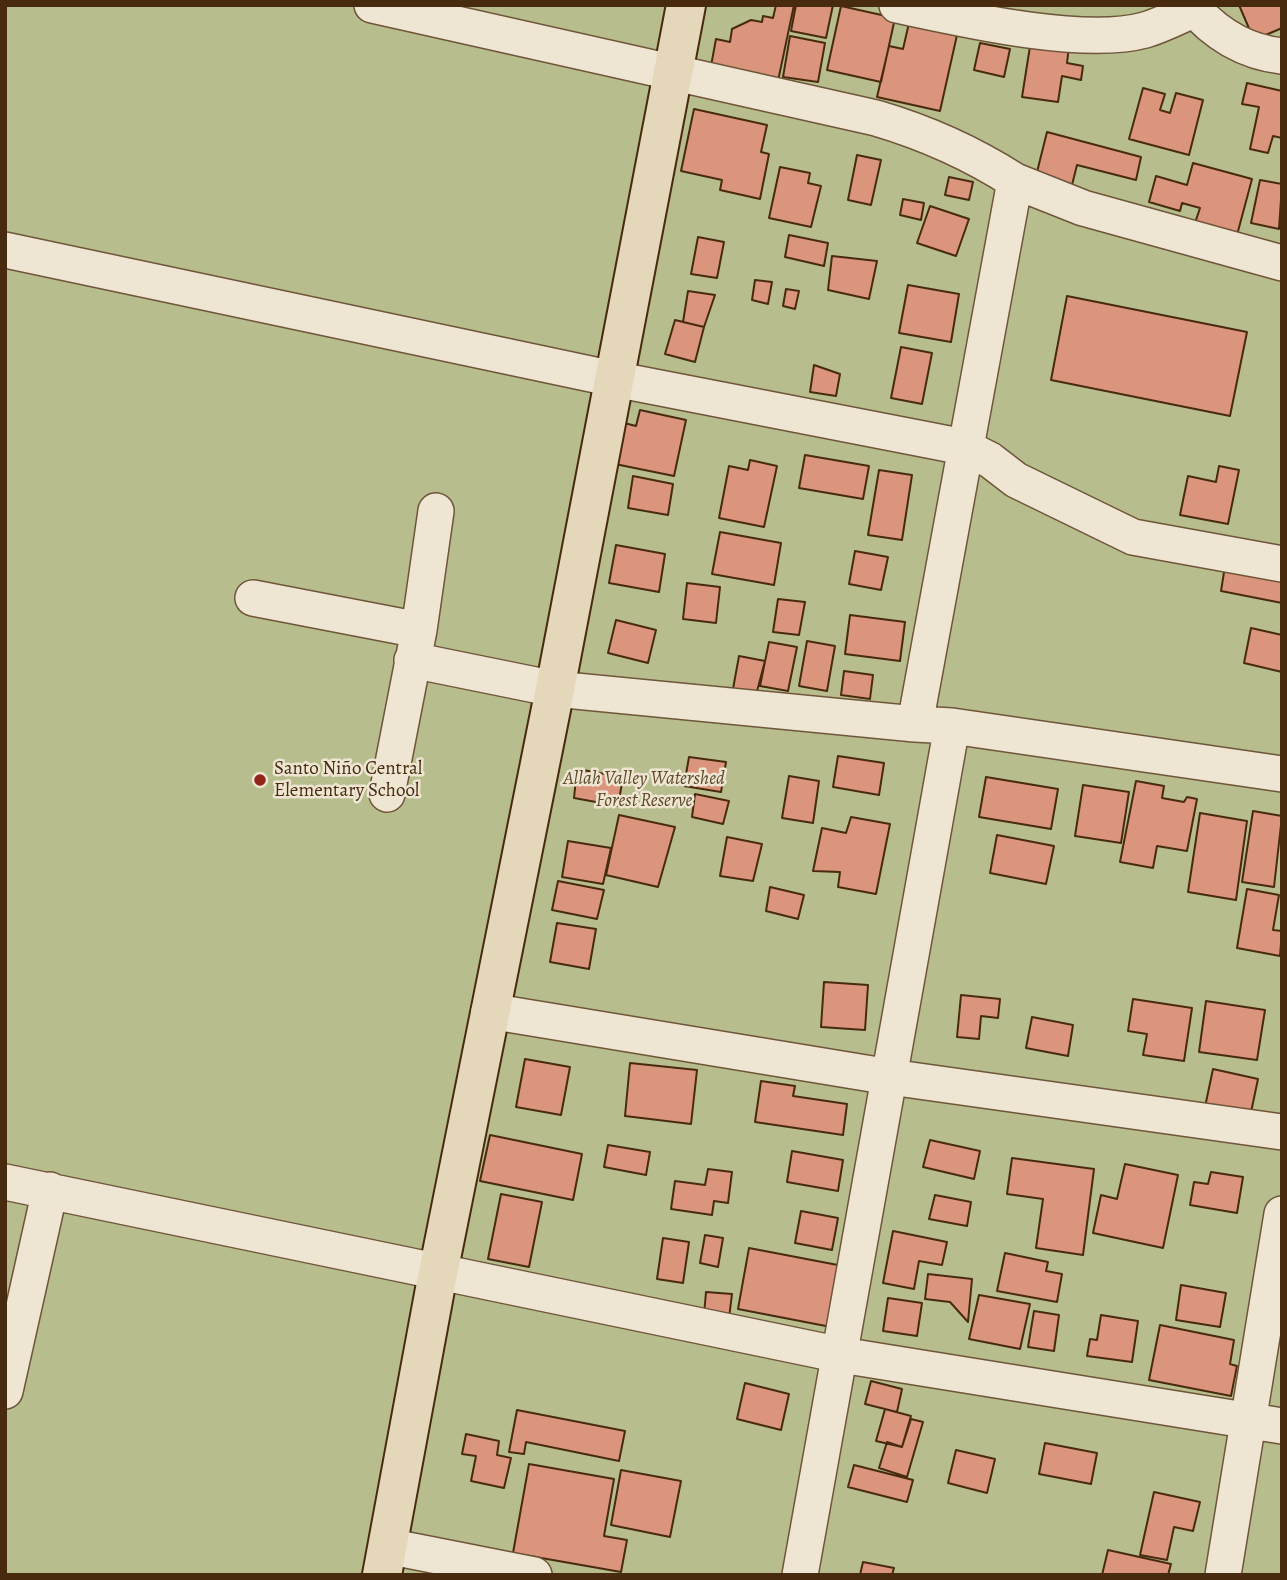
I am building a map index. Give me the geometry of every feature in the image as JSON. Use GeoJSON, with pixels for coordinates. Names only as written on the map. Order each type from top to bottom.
{"type":"FeatureCollection","features":[{"type":"Feature","properties":{"kind":"main road"},"geometry":{"type":"LineString","coordinates":[[384,1561],[673,73],[693,10]]}},
{"type":"Feature","properties":{"kind":"street"},"geometry":{"type":"LineString","coordinates":[[372,5],[876,118],[927,133],[980,158],[1015,181],[1083,208],[1282,263]]}},
{"type":"Feature","properties":{"kind":"street"},"geometry":{"type":"LineString","coordinates":[[897,5],[959,18],[1088,36],[1146,30],[1193,7],[1206,24],[1234,42],[1267,54],[1282,56]]}},
{"type":"Feature","properties":{"kind":"street"},"geometry":{"type":"LineString","coordinates":[[915,724],[1015,181]]}},
{"type":"Feature","properties":{"kind":"street"},"geometry":{"type":"LineString","coordinates":[[5,250],[614,379],[964,447],[990,460],[1016,480],[1133,537],[1282,564]]}},
{"type":"Feature","properties":{"kind":"street"},"geometry":{"type":"LineString","coordinates":[[387,794],[416,645],[436,511]]}},
{"type":"Feature","properties":{"kind":"street"},"geometry":{"type":"LineString","coordinates":[[253,598],[555,688],[952,726],[1282,774]]}},
{"type":"Feature","properties":{"kind":"street"},"geometry":{"type":"LineString","coordinates":[[800,1575],[952,726]]}},
{"type":"Feature","properties":{"kind":"street"},"geometry":{"type":"LineString","coordinates":[[489,1011],[890,1077],[1282,1132]]}},
{"type":"Feature","properties":{"kind":"street"},"geometry":{"type":"LineString","coordinates":[[5,1182],[841,1355],[1266,1423]]}},
{"type":"Feature","properties":{"kind":"street"},"geometry":{"type":"LineString","coordinates":[[5,1391],[50,1190]]}},
{"type":"Feature","properties":{"kind":"street"},"geometry":{"type":"LineString","coordinates":[[1223,1575],[1266,1423],[1282,1214]]}},
{"type":"Feature","properties":{"kind":"street"},"geometry":{"type":"LineString","coordinates":[[384,1561],[534,1575]]}},
{"type":"Feature","properties":{"kind":"green space","name":"Allah Valley Watershed Forest Reserve"},"geometry":{"type":"Polygon","coordinates":[[[5,5],[1282,5],[1282,1575],[5,1575],[5,5]]]}},
{"type":"Feature","properties":{"kind":"building"},"geometry":{"type":"Polygon","coordinates":[[[776,5],[794,5],[778,81],[711,66],[716,39],[730,42],[732,29],[751,20],[762,22],[763,16],[773,18],[776,5]]]}},
{"type":"Feature","properties":{"kind":"building"},"geometry":{"type":"Polygon","coordinates":[[[796,5],[833,5],[826,38],[791,31],[796,5]]]}},
{"type":"Feature","properties":{"kind":"building"},"geometry":{"type":"Polygon","coordinates":[[[1239,5],[1282,5],[1282,28],[1254,40],[1239,5]]]}},
{"type":"Feature","properties":{"kind":"building"},"geometry":{"type":"Polygon","coordinates":[[[841,6],[895,18],[881,82],[827,70],[841,6]]]}},
{"type":"Feature","properties":{"kind":"building"},"geometry":{"type":"Polygon","coordinates":[[[909,23],[957,35],[940,111],[877,97],[889,46],[903,49],[909,23]]]}},
{"type":"Feature","properties":{"kind":"building"},"geometry":{"type":"Polygon","coordinates":[[[790,36],[825,43],[818,82],[783,77],[790,36]]]}},
{"type":"Feature","properties":{"kind":"building"},"geometry":{"type":"Polygon","coordinates":[[[1031,40],[1069,46],[1067,63],[1083,66],[1081,80],[1062,76],[1058,102],[1022,97],[1031,40]]]}},
{"type":"Feature","properties":{"kind":"building"},"geometry":{"type":"Polygon","coordinates":[[[980,43],[1010,49],[1004,77],[974,70],[980,43]]]}},
{"type":"Feature","properties":{"kind":"building"},"geometry":{"type":"Polygon","coordinates":[[[1247,83],[1282,91],[1282,138],[1273,136],[1268,153],[1250,149],[1259,107],[1242,104],[1247,83]]]}},
{"type":"Feature","properties":{"kind":"building"},"geometry":{"type":"Polygon","coordinates":[[[1143,88],[1165,94],[1160,110],[1170,113],[1176,93],[1203,100],[1189,155],[1129,139],[1143,88]]]}},
{"type":"Feature","properties":{"kind":"building"},"geometry":{"type":"Polygon","coordinates":[[[694,109],[767,125],[761,152],[769,154],[760,199],[720,190],[722,180],[681,171],[694,109]]]}},
{"type":"Feature","properties":{"kind":"building"},"geometry":{"type":"Polygon","coordinates":[[[1047,132],[1141,157],[1136,180],[1077,165],[1070,193],[1034,184],[1047,132]]]}},
{"type":"Feature","properties":{"kind":"building"},"geometry":{"type":"Polygon","coordinates":[[[857,155],[881,160],[871,205],[848,200],[857,155]]]}},
{"type":"Feature","properties":{"kind":"building"},"geometry":{"type":"Polygon","coordinates":[[[1193,163],[1252,179],[1237,235],[1195,223],[1200,208],[1182,203],[1180,211],[1149,202],[1156,176],[1187,185],[1193,163]]]}},
{"type":"Feature","properties":{"kind":"building"},"geometry":{"type":"Polygon","coordinates":[[[780,167],[810,173],[808,183],[821,186],[811,227],[769,218],[780,167]]]}},
{"type":"Feature","properties":{"kind":"building"},"geometry":{"type":"Polygon","coordinates":[[[949,177],[973,182],[969,200],[945,195],[949,177]]]}},
{"type":"Feature","properties":{"kind":"building"},"geometry":{"type":"Polygon","coordinates":[[[1260,180],[1282,184],[1279,229],[1251,223],[1260,180]]]}},
{"type":"Feature","properties":{"kind":"building"},"geometry":{"type":"Polygon","coordinates":[[[903,199],[924,203],[921,220],[900,215],[903,199]]]}},
{"type":"Feature","properties":{"kind":"building"},"geometry":{"type":"Polygon","coordinates":[[[930,206],[969,219],[956,256],[917,243],[930,206]]]}},
{"type":"Feature","properties":{"kind":"building"},"geometry":{"type":"Polygon","coordinates":[[[789,235],[828,243],[824,266],[785,257],[789,235]]]}},
{"type":"Feature","properties":{"kind":"building"},"geometry":{"type":"Polygon","coordinates":[[[698,237],[724,242],[717,278],[691,274],[698,237]]]}},
{"type":"Feature","properties":{"kind":"building"},"geometry":{"type":"Polygon","coordinates":[[[832,256],[877,261],[869,299],[828,290],[832,256]]]}},
{"type":"Feature","properties":{"kind":"building"},"geometry":{"type":"Polygon","coordinates":[[[755,280],[772,282],[768,304],[752,300],[755,280]]]}},
{"type":"Feature","properties":{"kind":"building"},"geometry":{"type":"Polygon","coordinates":[[[908,285],[959,294],[951,342],[899,333],[908,285]]]}},
{"type":"Feature","properties":{"kind":"building"},"geometry":{"type":"Polygon","coordinates":[[[786,289],[799,291],[795,309],[783,306],[786,289]]]}},
{"type":"Feature","properties":{"kind":"building"},"geometry":{"type":"Polygon","coordinates":[[[688,291],[715,295],[704,327],[683,322],[688,291]]]}},
{"type":"Feature","properties":{"kind":"building"},"geometry":{"type":"Polygon","coordinates":[[[1067,296],[1247,332],[1230,416],[1051,380],[1067,296]]]}},
{"type":"Feature","properties":{"kind":"building"},"geometry":{"type":"Polygon","coordinates":[[[675,320],[704,327],[695,362],[665,354],[675,320]]]}},
{"type":"Feature","properties":{"kind":"building"},"geometry":{"type":"Polygon","coordinates":[[[901,347],[932,353],[922,404],[891,398],[901,347]]]}},
{"type":"Feature","properties":{"kind":"building"},"geometry":{"type":"Polygon","coordinates":[[[814,365],[840,374],[836,396],[810,392],[814,365]]]}},
{"type":"Feature","properties":{"kind":"building"},"geometry":{"type":"Polygon","coordinates":[[[640,410],[686,420],[674,476],[615,464],[624,423],[636,426],[640,410]]]}},
{"type":"Feature","properties":{"kind":"building"},"geometry":{"type":"Polygon","coordinates":[[[805,455],[869,466],[863,499],[799,488],[805,455]]]}},
{"type":"Feature","properties":{"kind":"building"},"geometry":{"type":"Polygon","coordinates":[[[750,460],[777,466],[764,527],[719,518],[729,466],[748,470],[750,460]]]}},
{"type":"Feature","properties":{"kind":"building"},"geometry":{"type":"Polygon","coordinates":[[[1219,466],[1239,470],[1228,524],[1180,515],[1188,476],[1216,482],[1219,466]]]}},
{"type":"Feature","properties":{"kind":"building"},"geometry":{"type":"Polygon","coordinates":[[[879,470],[912,475],[902,540],[868,535],[879,470]]]}},
{"type":"Feature","properties":{"kind":"building"},"geometry":{"type":"Polygon","coordinates":[[[633,476],[673,484],[668,515],[628,508],[633,476]]]}},
{"type":"Feature","properties":{"kind":"building"},"geometry":{"type":"Polygon","coordinates":[[[720,532],[781,543],[774,585],[712,574],[720,532]]]}},
{"type":"Feature","properties":{"kind":"building"},"geometry":{"type":"Polygon","coordinates":[[[616,545],[665,554],[659,592],[609,583],[616,545]]]}},
{"type":"Feature","properties":{"kind":"building"},"geometry":{"type":"Polygon","coordinates":[[[855,551],[888,557],[881,590],[849,584],[855,551]]]}},
{"type":"Feature","properties":{"kind":"building"},"geometry":{"type":"Polygon","coordinates":[[[1225,566],[1282,578],[1282,603],[1221,591],[1225,566]]]}},
{"type":"Feature","properties":{"kind":"building"},"geometry":{"type":"Polygon","coordinates":[[[687,583],[720,587],[716,623],[683,619],[687,583]]]}},
{"type":"Feature","properties":{"kind":"building"},"geometry":{"type":"Polygon","coordinates":[[[778,599],[805,602],[799,635],[773,632],[778,599]]]}},
{"type":"Feature","properties":{"kind":"building"},"geometry":{"type":"Polygon","coordinates":[[[850,615],[905,622],[900,661],[845,654],[850,615]]]}},
{"type":"Feature","properties":{"kind":"building"},"geometry":{"type":"Polygon","coordinates":[[[616,620],[656,630],[648,663],[608,653],[616,620]]]}},
{"type":"Feature","properties":{"kind":"building"},"geometry":{"type":"Polygon","coordinates":[[[1251,628],[1282,635],[1282,672],[1244,663],[1251,628]]]}},
{"type":"Feature","properties":{"kind":"building"},"geometry":{"type":"Polygon","coordinates":[[[807,641],[835,646],[827,691],[799,686],[807,641]]]}},
{"type":"Feature","properties":{"kind":"building"},"geometry":{"type":"Polygon","coordinates":[[[769,642],[797,647],[788,691],[760,686],[769,642]]]}},
{"type":"Feature","properties":{"kind":"building"},"geometry":{"type":"Polygon","coordinates":[[[739,656],[765,661],[756,695],[733,689],[739,656]]]}},
{"type":"Feature","properties":{"kind":"building"},"geometry":{"type":"Polygon","coordinates":[[[844,671],[873,675],[870,699],[841,695],[844,671]]]}},
{"type":"Feature","properties":{"kind":"building"},"geometry":{"type":"Polygon","coordinates":[[[838,756],[884,763],[879,795],[833,787],[838,756]]]}},
{"type":"Feature","properties":{"kind":"building"},"geometry":{"type":"Polygon","coordinates":[[[689,757],[726,762],[721,792],[684,786],[689,757]]]}},
{"type":"Feature","properties":{"kind":"building"},"geometry":{"type":"Polygon","coordinates":[[[577,769],[623,777],[618,806],[574,798],[577,769]]]}},
{"type":"Feature","properties":{"kind":"building"},"geometry":{"type":"Polygon","coordinates":[[[789,776],[819,781],[813,823],[782,818],[789,776]]]}},
{"type":"Feature","properties":{"kind":"building"},"geometry":{"type":"Polygon","coordinates":[[[986,777],[1058,789],[1051,829],[979,817],[986,777]]]}},
{"type":"Feature","properties":{"kind":"building"},"geometry":{"type":"Polygon","coordinates":[[[1136,781],[1164,786],[1162,798],[1184,802],[1187,797],[1197,799],[1187,851],[1157,846],[1153,868],[1120,862],[1136,781]]]}},
{"type":"Feature","properties":{"kind":"building"},"geometry":{"type":"Polygon","coordinates":[[[1083,785],[1129,792],[1121,843],[1075,836],[1083,785]]]}},
{"type":"Feature","properties":{"kind":"building"},"geometry":{"type":"Polygon","coordinates":[[[695,794],[729,801],[723,824],[692,817],[695,794]]]}},
{"type":"Feature","properties":{"kind":"building"},"geometry":{"type":"Polygon","coordinates":[[[1253,811],[1282,816],[1274,887],[1242,882],[1253,811]]]}},
{"type":"Feature","properties":{"kind":"building"},"geometry":{"type":"Polygon","coordinates":[[[1200,813],[1247,821],[1236,900],[1188,892],[1200,813]]]}},
{"type":"Feature","properties":{"kind":"building"},"geometry":{"type":"Polygon","coordinates":[[[619,815],[675,827],[658,887],[606,875],[619,815]]]}},
{"type":"Feature","properties":{"kind":"building"},"geometry":{"type":"Polygon","coordinates":[[[851,817],[890,824],[876,894],[838,887],[840,872],[813,871],[822,828],[846,833],[851,817]]]}},
{"type":"Feature","properties":{"kind":"building"},"geometry":{"type":"Polygon","coordinates":[[[997,835],[1054,846],[1046,884],[990,873],[997,835]]]}},
{"type":"Feature","properties":{"kind":"building"},"geometry":{"type":"Polygon","coordinates":[[[727,837],[762,844],[753,881],[720,876],[727,837]]]}},
{"type":"Feature","properties":{"kind":"building"},"geometry":{"type":"Polygon","coordinates":[[[568,841],[611,848],[603,884],[562,877],[568,841]]]}},
{"type":"Feature","properties":{"kind":"building"},"geometry":{"type":"Polygon","coordinates":[[[558,881],[604,890],[597,919],[552,910],[558,881]]]}},
{"type":"Feature","properties":{"kind":"building"},"geometry":{"type":"Polygon","coordinates":[[[770,887],[804,895],[798,919],[766,911],[770,887]]]}},
{"type":"Feature","properties":{"kind":"building"},"geometry":{"type":"Polygon","coordinates":[[[1247,889],[1279,895],[1273,930],[1282,931],[1280,956],[1237,948],[1247,889]]]}},
{"type":"Feature","properties":{"kind":"building"},"geometry":{"type":"Polygon","coordinates":[[[557,923],[596,929],[589,969],[550,962],[557,923]]]}},
{"type":"Feature","properties":{"kind":"building"},"geometry":{"type":"Polygon","coordinates":[[[824,982],[868,985],[865,1030],[821,1027],[824,982]]]}},
{"type":"Feature","properties":{"kind":"building"},"geometry":{"type":"Polygon","coordinates":[[[961,995],[1000,999],[998,1018],[981,1016],[979,1039],[957,1037],[961,995]]]}},
{"type":"Feature","properties":{"kind":"building"},"geometry":{"type":"Polygon","coordinates":[[[1133,999],[1192,1008],[1184,1061],[1143,1055],[1147,1034],[1128,1031],[1133,999]]]}},
{"type":"Feature","properties":{"kind":"building"},"geometry":{"type":"Polygon","coordinates":[[[1206,1001],[1265,1010],[1257,1060],[1199,1052],[1206,1001]]]}},
{"type":"Feature","properties":{"kind":"building"},"geometry":{"type":"Polygon","coordinates":[[[1032,1017],[1073,1025],[1068,1056],[1026,1048],[1032,1017]]]}},
{"type":"Feature","properties":{"kind":"building"},"geometry":{"type":"Polygon","coordinates":[[[525,1059],[570,1067],[561,1115],[516,1107],[525,1059]]]}},
{"type":"Feature","properties":{"kind":"building"},"geometry":{"type":"Polygon","coordinates":[[[630,1063],[697,1070],[691,1124],[625,1116],[630,1063]]]}},
{"type":"Feature","properties":{"kind":"building"},"geometry":{"type":"Polygon","coordinates":[[[1213,1069],[1258,1079],[1250,1117],[1205,1107],[1213,1069]]]}},
{"type":"Feature","properties":{"kind":"building"},"geometry":{"type":"Polygon","coordinates":[[[761,1081],[795,1086],[793,1096],[847,1104],[843,1135],[755,1122],[761,1081]]]}},
{"type":"Feature","properties":{"kind":"building"},"geometry":{"type":"Polygon","coordinates":[[[490,1135],[582,1154],[573,1200],[480,1181],[490,1135]]]}},
{"type":"Feature","properties":{"kind":"building"},"geometry":{"type":"Polygon","coordinates":[[[930,1140],[980,1151],[974,1179],[923,1167],[930,1140]]]}},
{"type":"Feature","properties":{"kind":"building"},"geometry":{"type":"Polygon","coordinates":[[[608,1145],[650,1152],[646,1175],[604,1167],[608,1145]]]}},
{"type":"Feature","properties":{"kind":"building"},"geometry":{"type":"Polygon","coordinates":[[[792,1151],[843,1160],[838,1191],[787,1182],[792,1151]]]}},
{"type":"Feature","properties":{"kind":"building"},"geometry":{"type":"Polygon","coordinates":[[[1012,1158],[1094,1169],[1083,1255],[1036,1248],[1043,1199],[1007,1194],[1012,1158]]]}},
{"type":"Feature","properties":{"kind":"building"},"geometry":{"type":"Polygon","coordinates":[[[1125,1164],[1178,1175],[1163,1248],[1093,1233],[1101,1195],[1117,1199],[1125,1164]]]}},
{"type":"Feature","properties":{"kind":"building"},"geometry":{"type":"Polygon","coordinates":[[[708,1169],[732,1172],[728,1203],[714,1201],[712,1215],[671,1209],[675,1181],[705,1185],[708,1169]]]}},
{"type":"Feature","properties":{"kind":"building"},"geometry":{"type":"Polygon","coordinates":[[[1211,1172],[1243,1177],[1237,1213],[1190,1205],[1194,1182],[1208,1184],[1211,1172]]]}},
{"type":"Feature","properties":{"kind":"building"},"geometry":{"type":"Polygon","coordinates":[[[501,1194],[542,1202],[529,1267],[488,1259],[501,1194]]]}},
{"type":"Feature","properties":{"kind":"building"},"geometry":{"type":"Polygon","coordinates":[[[935,1195],[971,1202],[967,1226],[929,1219],[935,1195]]]}},
{"type":"Feature","properties":{"kind":"building"},"geometry":{"type":"Polygon","coordinates":[[[801,1211],[838,1218],[832,1250],[795,1243],[801,1211]]]}},
{"type":"Feature","properties":{"kind":"building"},"geometry":{"type":"Polygon","coordinates":[[[893,1231],[947,1242],[942,1265],[919,1261],[914,1289],[883,1283],[893,1231]]]}},
{"type":"Feature","properties":{"kind":"building"},"geometry":{"type":"Polygon","coordinates":[[[705,1235],[723,1238],[718,1267],[700,1263],[705,1235]]]}},
{"type":"Feature","properties":{"kind":"building"},"geometry":{"type":"Polygon","coordinates":[[[663,1238],[689,1242],[683,1283],[657,1279],[663,1238]]]}},
{"type":"Feature","properties":{"kind":"building"},"geometry":{"type":"Polygon","coordinates":[[[749,1248],[843,1266],[831,1327],[738,1309],[749,1248]]]}},
{"type":"Feature","properties":{"kind":"building"},"geometry":{"type":"Polygon","coordinates":[[[1005,1253],[1048,1262],[1046,1271],[1062,1274],[1057,1302],[997,1291],[1005,1253]]]}},
{"type":"Feature","properties":{"kind":"building"},"geometry":{"type":"Polygon","coordinates":[[[928,1274],[972,1279],[968,1322],[950,1302],[925,1299],[928,1274]]]}},
{"type":"Feature","properties":{"kind":"building"},"geometry":{"type":"Polygon","coordinates":[[[1181,1285],[1226,1293],[1220,1327],[1176,1320],[1181,1285]]]}},
{"type":"Feature","properties":{"kind":"building"},"geometry":{"type":"Polygon","coordinates":[[[706,1292],[732,1294],[729,1318],[704,1315],[706,1292]]]}},
{"type":"Feature","properties":{"kind":"building"},"geometry":{"type":"Polygon","coordinates":[[[979,1295],[1030,1304],[1020,1349],[969,1339],[979,1295]]]}},
{"type":"Feature","properties":{"kind":"building"},"geometry":{"type":"Polygon","coordinates":[[[888,1298],[922,1303],[917,1336],[883,1331],[888,1298]]]}},
{"type":"Feature","properties":{"kind":"building"},"geometry":{"type":"Polygon","coordinates":[[[1034,1311],[1059,1315],[1054,1351],[1028,1347],[1034,1311]]]}},
{"type":"Feature","properties":{"kind":"building"},"geometry":{"type":"Polygon","coordinates":[[[1101,1315],[1138,1321],[1132,1362],[1087,1356],[1090,1339],[1097,1340],[1101,1315]]]}},
{"type":"Feature","properties":{"kind":"building"},"geometry":{"type":"Polygon","coordinates":[[[1160,1325],[1234,1340],[1230,1364],[1237,1366],[1231,1396],[1149,1380],[1160,1325]]]}},
{"type":"Feature","properties":{"kind":"building"},"geometry":{"type":"Polygon","coordinates":[[[871,1381],[902,1389],[897,1412],[865,1404],[871,1381]]]}},
{"type":"Feature","properties":{"kind":"building"},"geometry":{"type":"Polygon","coordinates":[[[745,1383],[789,1394],[781,1430],[737,1419],[745,1383]]]}},
{"type":"Feature","properties":{"kind":"building"},"geometry":{"type":"Polygon","coordinates":[[[885,1409],[911,1416],[902,1447],[876,1441],[885,1409]]]}},
{"type":"Feature","properties":{"kind":"building"},"geometry":{"type":"Polygon","coordinates":[[[517,1410],[625,1431],[619,1461],[526,1442],[524,1454],[509,1452],[517,1410]]]}},
{"type":"Feature","properties":{"kind":"building"},"geometry":{"type":"Polygon","coordinates":[[[911,1419],[923,1422],[907,1477],[879,1468],[887,1442],[902,1447],[911,1419]]]}},
{"type":"Feature","properties":{"kind":"building"},"geometry":{"type":"Polygon","coordinates":[[[466,1434],[499,1441],[497,1455],[511,1458],[504,1488],[471,1481],[476,1456],[462,1454],[466,1434]]]}},
{"type":"Feature","properties":{"kind":"building"},"geometry":{"type":"Polygon","coordinates":[[[1045,1443],[1097,1453],[1091,1484],[1039,1474],[1045,1443]]]}},
{"type":"Feature","properties":{"kind":"building"},"geometry":{"type":"Polygon","coordinates":[[[956,1450],[995,1459],[987,1493],[948,1483],[956,1450]]]}},
{"type":"Feature","properties":{"kind":"building"},"geometry":{"type":"Polygon","coordinates":[[[529,1464],[614,1479],[604,1536],[627,1540],[621,1572],[513,1553],[529,1464]]]}},
{"type":"Feature","properties":{"kind":"building"},"geometry":{"type":"Polygon","coordinates":[[[854,1465],[913,1480],[907,1502],[848,1487],[854,1465]]]}},
{"type":"Feature","properties":{"kind":"building"},"geometry":{"type":"Polygon","coordinates":[[[621,1470],[681,1481],[670,1537],[611,1525],[621,1470]]]}},
{"type":"Feature","properties":{"kind":"building"},"geometry":{"type":"Polygon","coordinates":[[[1154,1492],[1200,1502],[1193,1531],[1174,1527],[1167,1560],[1140,1555],[1154,1492]]]}},
{"type":"Feature","properties":{"kind":"building"},"geometry":{"type":"Polygon","coordinates":[[[1108,1550],[1171,1564],[1168,1575],[1102,1575],[1108,1550]]]}},
{"type":"Feature","properties":{"kind":"building"},"geometry":{"type":"Polygon","coordinates":[[[863,1562],[894,1568],[892,1575],[860,1575],[863,1562]]]}},
{"type":"Feature","properties":{"kind":"place","name":"Santo Niño Central Elementary School"},"geometry":{"type":"Point","coordinates":[260,780]}}]}
